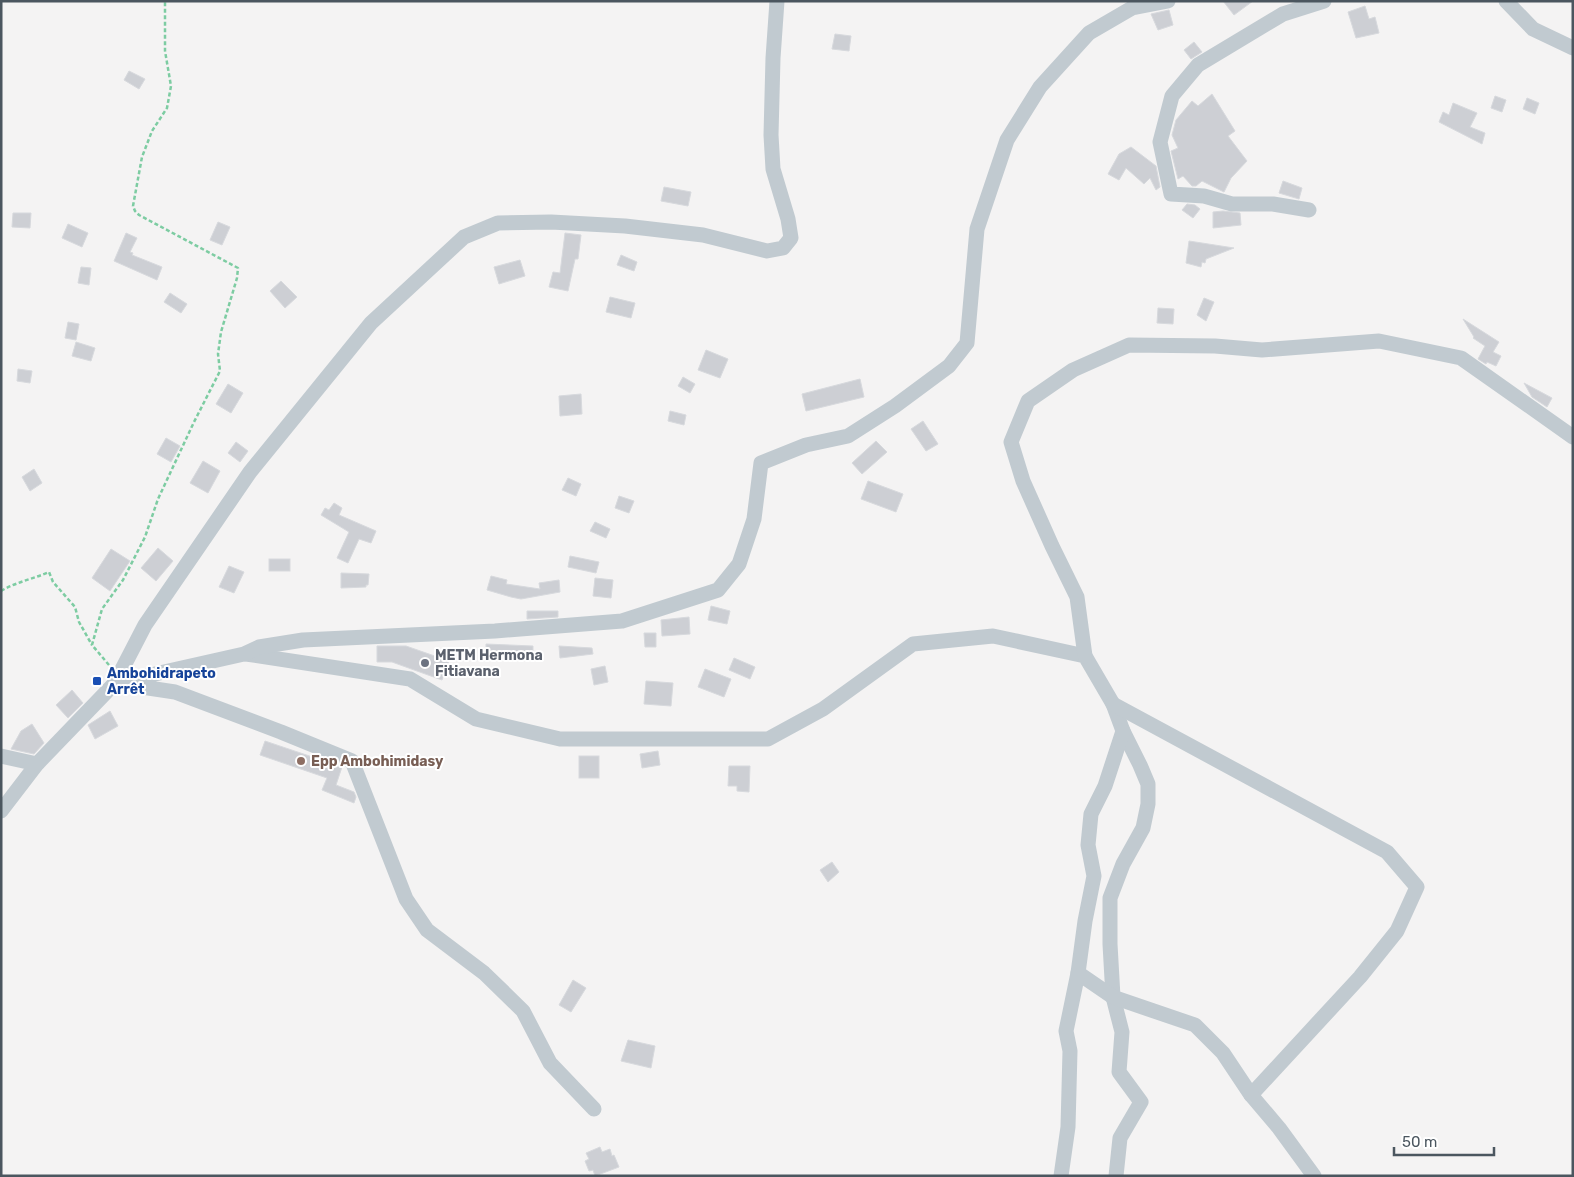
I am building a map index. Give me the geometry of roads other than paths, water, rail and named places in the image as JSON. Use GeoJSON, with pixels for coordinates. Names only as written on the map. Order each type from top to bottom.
{"type":"FeatureCollection","features":[{"type":"Feature","properties":{"kind":"street"},"geometry":{"type":"LineString","coordinates":[[1,811],[37,764],[115,683],[145,625],[250,472],[371,323],[464,237],[498,223],[551,222],[625,226],[703,235],[767,251],[783,248],[790,238],[788,219],[773,168],[771,135],[777,1]]}},
{"type":"Feature","properties":{"kind":"street"},"geometry":{"type":"LineString","coordinates":[[115,683],[244,654],[260,647],[303,640],[495,631],[622,622],[718,590],[739,564],[754,518],[761,464],[806,445],[848,436],[895,406],[949,366],[967,343],[977,229],[1007,140],[1040,87],[1089,33],[1132,8],[1168,1]]}},
{"type":"Feature","properties":{"kind":"street"},"geometry":{"type":"LineString","coordinates":[[1309,210],[1273,204],[1232,204],[1204,196],[1172,194],[1160,142],[1172,96],[1198,65],[1283,14],[1324,1]]}},
{"type":"Feature","properties":{"kind":"street"},"geometry":{"type":"LineString","coordinates":[[1506,1],[1533,29],[1573,48]]}},
{"type":"Feature","properties":{"kind":"street"},"geometry":{"type":"LineString","coordinates":[[1116,1176],[1120,1138],[1141,1102],[1119,1072],[1122,1032],[1113,997],[1110,898],[1123,864],[1143,828],[1148,804],[1148,784],[1123,731],[1113,704],[1085,656],[1078,597],[1052,546],[1023,481],[1011,442],[1028,401],[1073,370],[1129,345],[1215,346],[1262,350],[1333,346],[1378,341],[1461,358],[1573,438]]}},
{"type":"Feature","properties":{"kind":"street"},"geometry":{"type":"LineString","coordinates":[[244,654],[410,679],[476,719],[560,739],[768,739],[823,709],[913,644],[993,636],[1085,656]]}},
{"type":"Feature","properties":{"kind":"street"},"geometry":{"type":"LineString","coordinates":[[115,683],[175,692],[352,761],[406,899],[427,930],[484,973],[523,1011],[550,1063],[594,1110]]}},
{"type":"Feature","properties":{"kind":"street"},"geometry":{"type":"LineString","coordinates":[[1113,704],[1387,852],[1417,887],[1397,931],[1360,977],[1251,1094]]}},
{"type":"Feature","properties":{"kind":"street"},"geometry":{"type":"LineString","coordinates":[[1061,1176],[1068,1127],[1070,1051],[1066,1031],[1094,876],[1088,845],[1091,814],[1105,786],[1123,731]]}},
{"type":"Feature","properties":{"kind":"street"},"geometry":{"type":"LineString","coordinates":[[1,756],[37,764]]}},
{"type":"Feature","properties":{"kind":"street"},"geometry":{"type":"LineString","coordinates":[[1078,973],[1113,997],[1195,1025],[1223,1053],[1251,1094],[1314,1176]]}},
{"type":"Feature","properties":{"kind":"place","name":"METM Hermona Fitiavana"},"geometry":{"type":"Point","coordinates":[425,663]}},
{"type":"Feature","properties":{"kind":"place","name":"Ambohidrapeto Arrêt"},"geometry":{"type":"Point","coordinates":[97,681]}},
{"type":"Feature","properties":{"kind":"place","name":"Epp Ambohimidasy"},"geometry":{"type":"Point","coordinates":[301,761]}}]}
